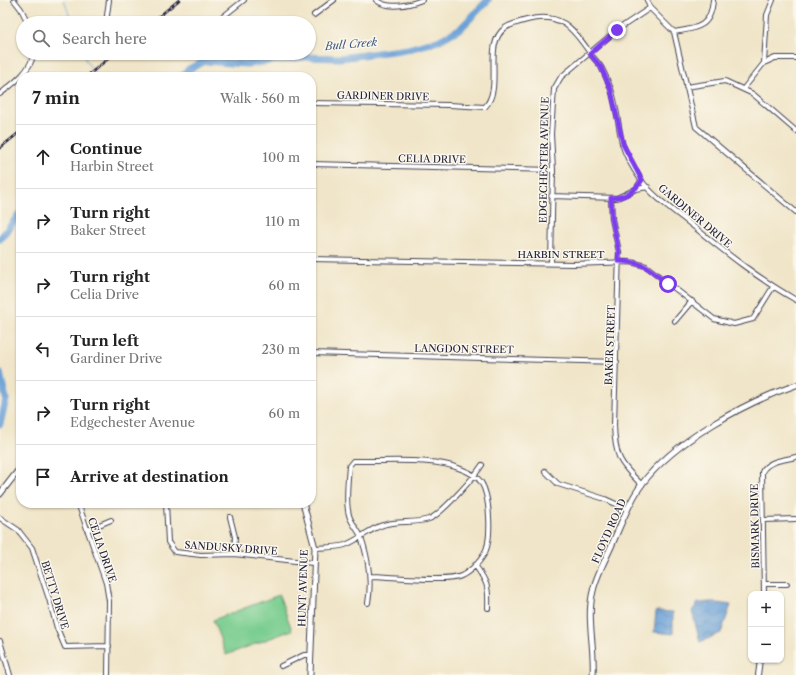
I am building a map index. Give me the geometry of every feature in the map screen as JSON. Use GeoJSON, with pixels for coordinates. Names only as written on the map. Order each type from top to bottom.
{"type":"FeatureCollection","features":[{"type":"Feature","properties":{"kind":"street"},"geometry":{"type":"LineString","coordinates":[[14,0],[24,16]]}},
{"type":"Feature","properties":{"kind":"street"},"geometry":{"type":"LineString","coordinates":[[107,16],[109,0]]}},
{"type":"Feature","properties":{"kind":"street"},"geometry":{"type":"LineString","coordinates":[[224,16],[244,0]]}},
{"type":"Feature","properties":{"kind":"street"},"geometry":{"type":"LineString","coordinates":[[314,15],[334,0]]}},
{"type":"Feature","properties":{"kind":"street"},"geometry":{"type":"LineString","coordinates":[[376,0],[390,6],[422,0]]}},
{"type":"Feature","properties":{"kind":"street"},"geometry":{"type":"LineString","coordinates":[[647,0],[650,8],[674,32],[696,127],[796,212]]}},
{"type":"Feature","properties":{"kind":"street"},"geometry":{"type":"LineString","coordinates":[[674,32],[692,29],[706,23],[711,16],[713,0]]}},
{"type":"Feature","properties":{"kind":"street"},"geometry":{"type":"LineString","coordinates":[[764,63],[768,15],[773,0]]}},
{"type":"Feature","properties":{"kind":"street","name":"EDGECHESTER AVENUE"},"geometry":{"type":"LineString","coordinates":[[551,263],[553,170],[552,126],[554,89],[561,77],[617,30],[650,8]]}},
{"type":"Feature","properties":{"kind":"street","name":"GARDINER DRIVE"},"geometry":{"type":"LineString","coordinates":[[316,103],[485,107],[490,101],[492,90],[494,44],[498,37],[504,29],[514,23],[538,17],[547,17],[568,26],[601,67],[611,90],[623,144],[642,180],[648,187],[673,210],[773,287],[796,300]]}},
{"type":"Feature","properties":{"kind":"street"},"geometry":{"type":"LineString","coordinates":[[744,88],[764,63],[775,58],[796,58]]}},
{"type":"Feature","properties":{"kind":"street"},"geometry":{"type":"LineString","coordinates":[[25,72],[33,60]]}},
{"type":"Feature","properties":{"kind":"street"},"geometry":{"type":"LineString","coordinates":[[0,94],[16,80]]}},
{"type":"Feature","properties":{"kind":"street"},"geometry":{"type":"LineString","coordinates":[[686,87],[725,81],[744,88],[796,131]]}},
{"type":"Feature","properties":{"kind":"street","name":"CELIA DRIVE"},"geometry":{"type":"LineString","coordinates":[[316,164],[553,170]]}},
{"type":"Feature","properties":{"kind":"street"},"geometry":{"type":"LineString","coordinates":[[636,189],[642,180]]}},
{"type":"Feature","properties":{"kind":"street"},"geometry":{"type":"LineString","coordinates":[[552,196],[617,198],[636,189],[648,187]]}},
{"type":"Feature","properties":{"kind":"street","name":"BAKER STREET"},"geometry":{"type":"LineString","coordinates":[[611,198],[612,219],[619,252],[618,261],[620,278],[614,424],[615,447],[620,459],[642,485]]}},
{"type":"Feature","properties":{"kind":"street","name":"HARBIN STREET"},"geometry":{"type":"LineString","coordinates":[[316,259],[551,263],[631,262],[646,266],[714,319],[734,324],[754,319],[773,287]]}},
{"type":"Feature","properties":{"kind":"street"},"geometry":{"type":"LineString","coordinates":[[675,321],[692,301]]}},
{"type":"Feature","properties":{"kind":"street","name":"LANGDON STREET"},"geometry":{"type":"LineString","coordinates":[[316,353],[617,362]]}},
{"type":"Feature","properties":{"kind":"street","name":"FLOYD ROAD"},"geometry":{"type":"LineString","coordinates":[[593,675],[589,617],[593,590],[627,509],[642,485],[656,467],[670,455],[708,428],[775,392],[796,386]]}},
{"type":"Feature","properties":{"kind":"street","name":"BISMARK DRIVE"},"geometry":{"type":"LineString","coordinates":[[764,591],[762,472],[769,464],[796,457]]}},
{"type":"Feature","properties":{"kind":"street"},"geometry":{"type":"LineString","coordinates":[[368,603],[370,576],[361,537],[350,517],[347,506],[349,466],[353,462],[445,463],[476,476],[482,483],[486,494],[489,525],[488,544],[483,556],[475,565],[460,577],[446,579],[370,576]]}},
{"type":"Feature","properties":{"kind":"street"},"geometry":{"type":"LineString","coordinates":[[315,548],[333,548],[346,544],[361,537],[374,528],[386,524],[430,519],[476,476],[482,465]]}},
{"type":"Feature","properties":{"kind":"street"},"geometry":{"type":"LineString","coordinates":[[546,471],[558,484],[605,499],[627,509]]}},
{"type":"Feature","properties":{"kind":"street"},"geometry":{"type":"LineString","coordinates":[[0,494],[16,473]]}},
{"type":"Feature","properties":{"kind":"street","name":"CELIA DRIVE"},"geometry":{"type":"LineString","coordinates":[[80,508],[106,583],[110,601],[108,675]]}},
{"type":"Feature","properties":{"kind":"street","name":"SANDUSKY DRIVE"},"geometry":{"type":"LineString","coordinates":[[166,508],[168,542],[175,552],[201,555],[234,554],[313,563]]}},
{"type":"Feature","properties":{"kind":"street","name":"HUNT AVENUE"},"geometry":{"type":"LineString","coordinates":[[304,508],[315,548],[313,563],[310,675]]}},
{"type":"Feature","properties":{"kind":"street","name":"BETTY DRIVE"},"geometry":{"type":"LineString","coordinates":[[0,518],[18,530],[32,548],[57,628],[65,647],[109,646]]}},
{"type":"Feature","properties":{"kind":"street"},"geometry":{"type":"LineString","coordinates":[[230,518],[235,537],[234,554]]}},
{"type":"Feature","properties":{"kind":"street"},"geometry":{"type":"LineString","coordinates":[[763,520],[796,519]]}},
{"type":"Feature","properties":{"kind":"street"},"geometry":{"type":"LineString","coordinates":[[87,530],[112,520]]}},
{"type":"Feature","properties":{"kind":"street"},"geometry":{"type":"LineString","coordinates":[[475,565],[486,579],[489,590],[488,608]]}},
{"type":"Feature","properties":{"kind":"street"},"geometry":{"type":"LineString","coordinates":[[764,584],[787,584]]}},
{"type":"Feature","properties":{"kind":"street"},"geometry":{"type":"LineString","coordinates":[[0,641],[10,675]]}},
{"type":"Feature","properties":{"kind":"street"},"geometry":{"type":"LineString","coordinates":[[281,666],[304,655],[310,655]]}},
{"type":"Feature","properties":{"kind":"street"},"geometry":{"type":"LineString","coordinates":[[758,675],[760,663]]}},
{"type":"Feature","properties":{"kind":"green space"},"geometry":{"type":"Polygon","coordinates":[[[279,595],[292,630],[226,655],[213,620],[279,595]]]}},
{"type":"Feature","properties":{"kind":"water"},"geometry":{"type":"Polygon","coordinates":[[[710,602],[731,605],[721,633],[700,642],[692,611],[698,603],[710,602]]]}},
{"type":"Feature","properties":{"kind":"water"},"geometry":{"type":"Polygon","coordinates":[[[656,611],[673,612],[673,634],[654,632],[656,611]]]}},
{"type":"Feature","properties":{"kind":"waterway"},"geometry":{"type":"LineString","coordinates":[[64,0],[70,16]]}},
{"type":"Feature","properties":{"kind":"waterway","name":"Bull Creek"},"geometry":{"type":"LineString","coordinates":[[316,57],[340,58],[408,49],[438,41],[461,28],[488,0]]}},
{"type":"Feature","properties":{"kind":"waterway"},"geometry":{"type":"LineString","coordinates":[[86,60],[94,72]]}},
{"type":"Feature","properties":{"kind":"waterway","name":"Bull Creek"},"geometry":{"type":"LineString","coordinates":[[186,72],[205,61],[246,64],[279,60]]}},
{"type":"Feature","properties":{"kind":"waterway","name":"Bull Creek"},"geometry":{"type":"LineString","coordinates":[[0,239],[16,218]]}},
{"type":"Feature","properties":{"kind":"waterway","name":"Bull Creek"},"geometry":{"type":"LineString","coordinates":[[0,373],[6,399],[0,424]]}},
{"type":"Feature","properties":{"kind":"railway"},"geometry":{"type":"LineString","coordinates":[[160,16],[179,0]]}},
{"type":"Feature","properties":{"kind":"railway"},"geometry":{"type":"LineString","coordinates":[[92,72],[107,60]]}},
{"type":"Feature","properties":{"kind":"railway"},"geometry":{"type":"LineString","coordinates":[[0,148],[16,135]]}},
{"type":"Feature","properties":{"kind":"route"},"geometry":{"type":"LineString","coordinates":[[617,30],[590,54],[601,67],[611,90],[623,144],[632,164],[642,180],[636,189],[623,196],[611,198],[612,219],[618,242],[618,261],[631,262],[646,266],[668,284]]}}]}
